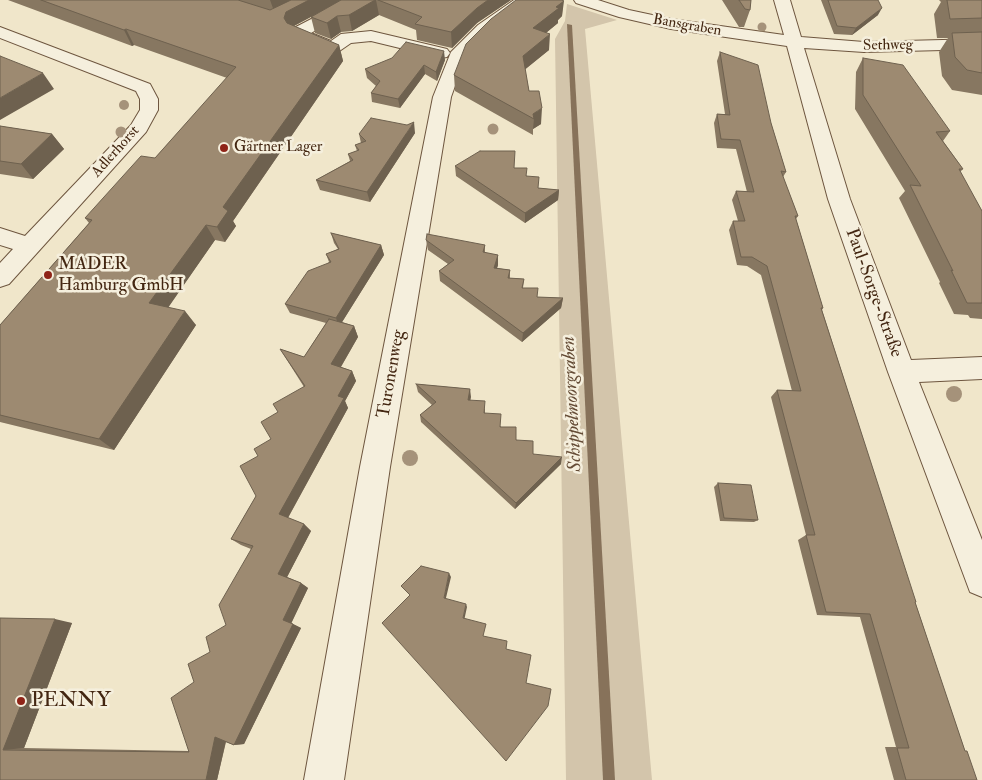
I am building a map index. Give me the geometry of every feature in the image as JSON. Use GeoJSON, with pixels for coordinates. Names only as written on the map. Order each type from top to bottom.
{"type":"FeatureCollection","features":[{"type":"Feature","properties":{"kind":"street","name":"Turonenweg"},"geometry":{"type":"LineString","coordinates":[[324,780],[375,467],[442,97],[457,56],[484,29],[524,0]]}},
{"type":"Feature","properties":{"kind":"street","name":"Bansgraben"},"geometry":{"type":"LineString","coordinates":[[582,0],[625,14],[671,24],[794,42]]}},
{"type":"Feature","properties":{"kind":"street","name":"Paul-Sorge-Straße"},"geometry":{"type":"LineString","coordinates":[[782,0],[839,198],[933,458],[982,580]]}},
{"type":"Feature","properties":{"kind":"street"},"geometry":{"type":"LineString","coordinates":[[350,4],[298,33],[332,48],[347,38],[371,36],[457,56]]}},
{"type":"Feature","properties":{"kind":"street","name":"Adlerhorst"},"geometry":{"type":"LineString","coordinates":[[0,32],[144,88],[149,99],[149,110],[139,128],[0,278]]}},
{"type":"Feature","properties":{"kind":"street","name":"Sethweg"},"geometry":{"type":"LineString","coordinates":[[794,42],[864,47],[982,44]]}},
{"type":"Feature","properties":{"kind":"street"},"geometry":{"type":"LineString","coordinates":[[0,236],[30,246]]}},
{"type":"Feature","properties":{"kind":"street"},"geometry":{"type":"LineString","coordinates":[[901,372],[982,368]]}},
{"type":"Feature","properties":{"kind":"shaded area"},"geometry":{"type":"Polygon","coordinates":[[[567,4],[617,20],[585,29],[652,780],[566,780],[555,39],[565,21],[567,4]]]}},
{"type":"Feature","properties":{"kind":"building"},"geometry":{"type":"Polygon","coordinates":[[[41,0],[238,0],[270,10],[291,0],[309,0],[286,12],[284,18],[287,23],[339,45],[223,207],[228,211],[217,227],[206,225],[149,303],[185,311],[99,439],[0,415],[0,325],[92,220],[85,218],[141,156],[155,158],[236,67],[41,0]]]}},
{"type":"Feature","properties":{"kind":"building"},"geometry":{"type":"Polygon","coordinates":[[[341,0],[375,0],[349,15],[337,16],[327,23],[311,17],[341,0]]]}},
{"type":"Feature","properties":{"kind":"building"},"geometry":{"type":"Polygon","coordinates":[[[378,0],[488,0],[451,32],[415,24],[422,17],[378,0]]]}},
{"type":"Feature","properties":{"kind":"building"},"geometry":{"type":"Polygon","coordinates":[[[516,0],[564,1],[556,7],[559,8],[533,28],[550,34],[523,56],[529,91],[539,91],[542,108],[533,114],[534,119],[454,75],[466,44],[491,19],[516,0]]]}},
{"type":"Feature","properties":{"kind":"building"},"geometry":{"type":"Polygon","coordinates":[[[739,0],[751,0],[750,10],[745,9],[739,0]]]}},
{"type":"Feature","properties":{"kind":"building"},"geometry":{"type":"Polygon","coordinates":[[[828,0],[878,0],[882,8],[856,28],[837,26],[828,0]]]}},
{"type":"Feature","properties":{"kind":"building"},"geometry":{"type":"Polygon","coordinates":[[[947,0],[982,0],[982,18],[950,19],[947,0]]]}},
{"type":"Feature","properties":{"kind":"building"},"geometry":{"type":"Polygon","coordinates":[[[982,32],[982,73],[967,70],[955,57],[952,33],[982,32]]]}},
{"type":"Feature","properties":{"kind":"building"},"geometry":{"type":"Polygon","coordinates":[[[406,42],[444,51],[436,72],[424,65],[398,99],[371,93],[380,81],[365,69],[392,58],[406,42]]]}},
{"type":"Feature","properties":{"kind":"building"},"geometry":{"type":"Polygon","coordinates":[[[720,52],[758,65],[771,123],[786,172],[781,171],[798,216],[795,216],[823,308],[821,308],[915,602],[965,751],[967,751],[977,780],[906,780],[897,748],[909,748],[870,614],[826,612],[806,535],[815,535],[777,390],[801,391],[767,266],[752,257],[741,257],[733,221],[745,221],[736,191],[754,192],[740,140],[721,139],[717,114],[730,115],[720,52]]]}},
{"type":"Feature","properties":{"kind":"building"},"geometry":{"type":"Polygon","coordinates":[[[0,56],[43,73],[0,98],[0,56]]]}},
{"type":"Feature","properties":{"kind":"building"},"geometry":{"type":"Polygon","coordinates":[[[863,58],[903,65],[950,131],[936,132],[963,169],[959,169],[982,211],[982,303],[967,303],[910,185],[921,186],[863,95],[863,58]]]}},
{"type":"Feature","properties":{"kind":"building"},"geometry":{"type":"Polygon","coordinates":[[[371,118],[407,125],[414,122],[367,192],[316,180],[353,160],[348,154],[359,150],[355,145],[366,141],[359,134],[371,118]]]}},
{"type":"Feature","properties":{"kind":"building"},"geometry":{"type":"Polygon","coordinates":[[[0,126],[52,134],[21,164],[0,161],[0,126]]]}},
{"type":"Feature","properties":{"kind":"building"},"geometry":{"type":"Polygon","coordinates":[[[480,151],[515,151],[514,168],[527,168],[526,176],[539,177],[538,188],[559,190],[525,213],[455,166],[480,151]]]}},
{"type":"Feature","properties":{"kind":"building"},"geometry":{"type":"Polygon","coordinates":[[[331,233],[381,245],[336,318],[285,304],[308,271],[331,262],[326,254],[339,249],[331,233]]]}},
{"type":"Feature","properties":{"kind":"building"},"geometry":{"type":"Polygon","coordinates":[[[427,234],[485,245],[483,252],[498,255],[494,268],[510,270],[508,278],[524,279],[522,288],[538,288],[537,297],[563,298],[523,333],[439,271],[454,260],[426,240],[427,234]]]}},
{"type":"Feature","properties":{"kind":"building"},"geometry":{"type":"Polygon","coordinates":[[[329,319],[354,326],[331,364],[352,371],[338,396],[344,398],[279,514],[304,524],[278,574],[301,583],[283,620],[293,624],[234,745],[215,737],[206,780],[0,780],[0,618],[55,619],[3,750],[189,752],[171,698],[194,682],[188,664],[210,652],[206,637],[226,625],[219,605],[253,546],[231,539],[256,496],[240,466],[258,456],[254,449],[271,439],[261,422],[278,412],[273,404],[305,386],[280,349],[304,357],[329,319]]]}},
{"type":"Feature","properties":{"kind":"building"},"geometry":{"type":"Polygon","coordinates":[[[416,384],[470,389],[468,400],[485,401],[484,413],[501,414],[500,427],[516,427],[516,440],[533,441],[533,454],[562,457],[516,503],[420,415],[436,402],[416,384]]]}},
{"type":"Feature","properties":{"kind":"building"},"geometry":{"type":"Polygon","coordinates":[[[718,483],[751,485],[758,520],[724,518],[718,483]]]}},
{"type":"Feature","properties":{"kind":"building"},"geometry":{"type":"Polygon","coordinates":[[[421,566],[449,573],[444,598],[466,604],[463,618],[486,624],[483,636],[507,641],[506,649],[531,655],[526,683],[551,689],[548,706],[506,761],[382,623],[410,595],[401,586],[421,566]]]}},
{"type":"Feature","properties":{"kind":"waterway","name":"Schippelmoorgraben"},"geometry":{"type":"LineString","coordinates":[[569,25],[609,780]]}},
{"type":"Feature","properties":{"kind":"place","name":"Gärtner Lager"},"geometry":{"type":"Point","coordinates":[224,148]}},
{"type":"Feature","properties":{"kind":"place","name":"MADER Hamburg GmbH"},"geometry":{"type":"Point","coordinates":[48,275]}},
{"type":"Feature","properties":{"kind":"place","name":"PENNY"},"geometry":{"type":"Point","coordinates":[21,701]}}]}
